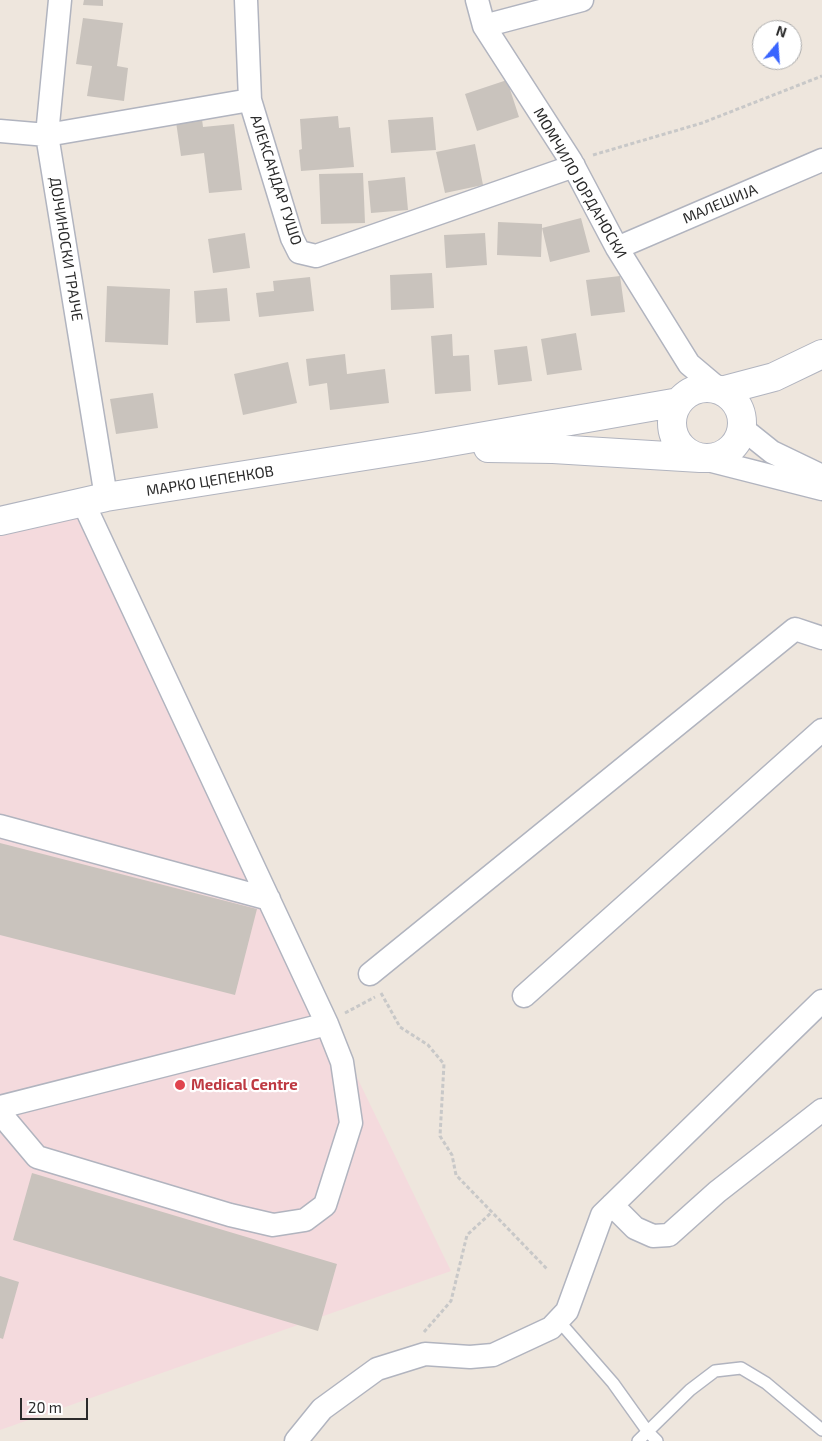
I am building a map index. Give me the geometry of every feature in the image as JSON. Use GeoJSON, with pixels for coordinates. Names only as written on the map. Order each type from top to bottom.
{"type":"FeatureCollection","features":[{"type":"Feature","properties":{"kind":"street","name":"ДОЈЧИНОСКИ ТРАЈЧЕ"},"geometry":{"type":"LineString","coordinates":[[0,1113],[38,1157],[230,1215],[273,1225],[305,1220],[325,1205],[351,1123],[342,1062],[327,1024],[269,899],[94,500],[47,135],[60,0]]}},
{"type":"Feature","properties":{"kind":"street"},"geometry":{"type":"LineString","coordinates":[[246,0],[250,100]]}},
{"type":"Feature","properties":{"kind":"street","name":"МОМЧИЛО ЈОРДАНОСКИ"},"geometry":{"type":"LineString","coordinates":[[476,0],[484,26],[572,164],[617,248],[689,364]]}},
{"type":"Feature","properties":{"kind":"street"},"geometry":{"type":"LineString","coordinates":[[484,26],[582,0]]}},
{"type":"Feature","properties":{"kind":"street","name":"АЛЕКСАНДАР ГУШО"},"geometry":{"type":"LineString","coordinates":[[0,131],[47,135],[250,100],[292,238],[299,252],[316,256],[572,164]]}},
{"type":"Feature","properties":{"kind":"street","name":"МАЛЕШИЈА"},"geometry":{"type":"LineString","coordinates":[[617,248],[822,160]]}},
{"type":"Feature","properties":{"kind":"street"},"geometry":{"type":"LineString","coordinates":[[422,447],[683,398],[710,388],[721,391],[774,377],[822,354]]}},
{"type":"Feature","properties":{"kind":"street"},"geometry":{"type":"LineString","coordinates":[[689,364],[730,397],[742,422],[772,452],[822,476]]}},
{"type":"Feature","properties":{"kind":"street"},"geometry":{"type":"LineString","coordinates":[[689,364],[693,381],[673,412],[674,436],[680,446],[689,454],[700,458],[822,489]]}},
{"type":"Feature","properties":{"kind":"street"},"geometry":{"type":"LineString","coordinates":[[422,447],[553,449],[700,458],[723,455],[739,439],[742,422],[753,397],[774,377]]}},
{"type":"Feature","properties":{"kind":"street","name":"МАРКО ЦЕПЕНКОВ"},"geometry":{"type":"LineString","coordinates":[[0,521],[94,500],[422,447]]}},
{"type":"Feature","properties":{"kind":"street"},"geometry":{"type":"LineString","coordinates":[[370,974],[795,629],[822,638]]}},
{"type":"Feature","properties":{"kind":"street"},"geometry":{"type":"LineString","coordinates":[[524,996],[822,730]]}},
{"type":"Feature","properties":{"kind":"street"},"geometry":{"type":"LineString","coordinates":[[0,826],[269,899]]}},
{"type":"Feature","properties":{"kind":"street"},"geometry":{"type":"LineString","coordinates":[[296,1441],[322,1409],[377,1369],[425,1354],[470,1357],[493,1354],[550,1328],[567,1311],[602,1215],[822,1001]]}},
{"type":"Feature","properties":{"kind":"street"},"geometry":{"type":"LineString","coordinates":[[0,1107],[327,1024]]}},
{"type":"Feature","properties":{"kind":"street"},"geometry":{"type":"LineString","coordinates":[[612,1205],[635,1228],[652,1236],[669,1235],[716,1192],[822,1110]]}},
{"type":"Feature","properties":{"kind":"lane"},"geometry":{"type":"LineString","coordinates":[[558,1320],[613,1383],[648,1432],[658,1441]]}},
{"type":"Feature","properties":{"kind":"lane"},"geometry":{"type":"LineString","coordinates":[[638,1441],[690,1390],[715,1370],[741,1368],[766,1383],[822,1430]]}},
{"type":"Feature","properties":{"kind":"path"},"geometry":{"type":"LineString","coordinates":[[572,164],[702,123],[822,76]]}},
{"type":"Feature","properties":{"kind":"path"},"geometry":{"type":"LineString","coordinates":[[370,974],[400,1027],[428,1045],[444,1064],[440,1136],[452,1155],[456,1175],[548,1270]]}},
{"type":"Feature","properties":{"kind":"path"},"geometry":{"type":"LineString","coordinates":[[327,1024],[381,994]]}},
{"type":"Feature","properties":{"kind":"path"},"geometry":{"type":"LineString","coordinates":[[423,1333],[451,1301],[466,1235],[492,1212]]}},
{"type":"Feature","properties":{"kind":"shaded area","name":"Medical Centre"},"geometry":{"type":"Polygon","coordinates":[[[83,513],[451,1271],[0,1430],[0,536],[83,513]]]}},
{"type":"Feature","properties":{"kind":"building"},"geometry":{"type":"Polygon","coordinates":[[[84,0],[103,0],[103,6],[83,5],[84,0]]]}},
{"type":"Feature","properties":{"kind":"building"},"geometry":{"type":"Polygon","coordinates":[[[83,18],[123,23],[117,66],[128,68],[124,101],[87,96],[92,66],[76,64],[83,18]]]}},
{"type":"Feature","properties":{"kind":"building"},"geometry":{"type":"Polygon","coordinates":[[[507,80],[519,117],[477,131],[465,94],[507,80]]]}},
{"type":"Feature","properties":{"kind":"building"},"geometry":{"type":"Polygon","coordinates":[[[338,116],[339,128],[350,127],[354,167],[301,171],[299,150],[302,149],[300,119],[338,116]]]}},
{"type":"Feature","properties":{"kind":"building"},"geometry":{"type":"Polygon","coordinates":[[[433,117],[436,150],[391,153],[388,120],[433,117]]]}},
{"type":"Feature","properties":{"kind":"building"},"geometry":{"type":"Polygon","coordinates":[[[202,119],[203,127],[234,124],[242,190],[209,193],[204,153],[181,156],[176,122],[202,119]]]}},
{"type":"Feature","properties":{"kind":"building"},"geometry":{"type":"Polygon","coordinates":[[[475,144],[483,185],[445,193],[436,152],[475,144]]]}},
{"type":"Feature","properties":{"kind":"building"},"geometry":{"type":"Polygon","coordinates":[[[363,173],[365,223],[321,224],[319,174],[363,173]]]}},
{"type":"Feature","properties":{"kind":"building"},"geometry":{"type":"Polygon","coordinates":[[[405,177],[408,210],[371,213],[368,181],[405,177]]]}},
{"type":"Feature","properties":{"kind":"building"},"geometry":{"type":"Polygon","coordinates":[[[581,218],[590,252],[550,262],[542,228],[581,218]]]}},
{"type":"Feature","properties":{"kind":"building"},"geometry":{"type":"Polygon","coordinates":[[[498,222],[542,224],[541,257],[497,255],[498,222]]]}},
{"type":"Feature","properties":{"kind":"building"},"geometry":{"type":"Polygon","coordinates":[[[245,233],[250,268],[213,273],[208,239],[245,233]]]}},
{"type":"Feature","properties":{"kind":"building"},"geometry":{"type":"Polygon","coordinates":[[[485,233],[487,265],[446,268],[444,235],[485,233]]]}},
{"type":"Feature","properties":{"kind":"building"},"geometry":{"type":"Polygon","coordinates":[[[432,273],[434,308],[391,310],[390,275],[432,273]]]}},
{"type":"Feature","properties":{"kind":"building"},"geometry":{"type":"Polygon","coordinates":[[[620,276],[625,312],[591,316],[586,280],[620,276]]]}},
{"type":"Feature","properties":{"kind":"building"},"geometry":{"type":"Polygon","coordinates":[[[310,277],[314,311],[259,317],[256,293],[274,291],[273,281],[310,277]]]}},
{"type":"Feature","properties":{"kind":"building"},"geometry":{"type":"Polygon","coordinates":[[[107,286],[170,289],[168,345],[105,342],[107,286]]]}},
{"type":"Feature","properties":{"kind":"building"},"geometry":{"type":"Polygon","coordinates":[[[227,288],[230,321],[196,323],[194,291],[227,288]]]}},
{"type":"Feature","properties":{"kind":"building"},"geometry":{"type":"Polygon","coordinates":[[[576,333],[582,370],[547,375],[541,339],[576,333]]]}},
{"type":"Feature","properties":{"kind":"building"},"geometry":{"type":"Polygon","coordinates":[[[452,334],[453,356],[469,355],[471,391],[435,394],[431,336],[452,334]]]}},
{"type":"Feature","properties":{"kind":"building"},"geometry":{"type":"Polygon","coordinates":[[[527,346],[532,381],[498,385],[494,350],[527,346]]]}},
{"type":"Feature","properties":{"kind":"building"},"geometry":{"type":"Polygon","coordinates":[[[345,354],[347,374],[385,369],[389,403],[330,410],[327,383],[309,386],[306,359],[345,354]]]}},
{"type":"Feature","properties":{"kind":"building"},"geometry":{"type":"Polygon","coordinates":[[[288,362],[297,403],[243,415],[234,374],[288,362]]]}},
{"type":"Feature","properties":{"kind":"building"},"geometry":{"type":"Polygon","coordinates":[[[153,393],[158,428],[116,434],[110,399],[153,393]]]}},
{"type":"Feature","properties":{"kind":"building"},"geometry":{"type":"Polygon","coordinates":[[[0,843],[257,909],[235,995],[0,935],[0,843]]]}},
{"type":"Feature","properties":{"kind":"building"},"geometry":{"type":"Polygon","coordinates":[[[32,1173],[337,1264],[318,1331],[13,1240],[32,1173]]]}},
{"type":"Feature","properties":{"kind":"building"},"geometry":{"type":"Polygon","coordinates":[[[0,1276],[19,1282],[3,1339],[0,1338],[0,1276]]]}},
{"type":"Feature","properties":{"kind":"place","name":"Medical Centre"},"geometry":{"type":"Point","coordinates":[180,1085]}}]}
